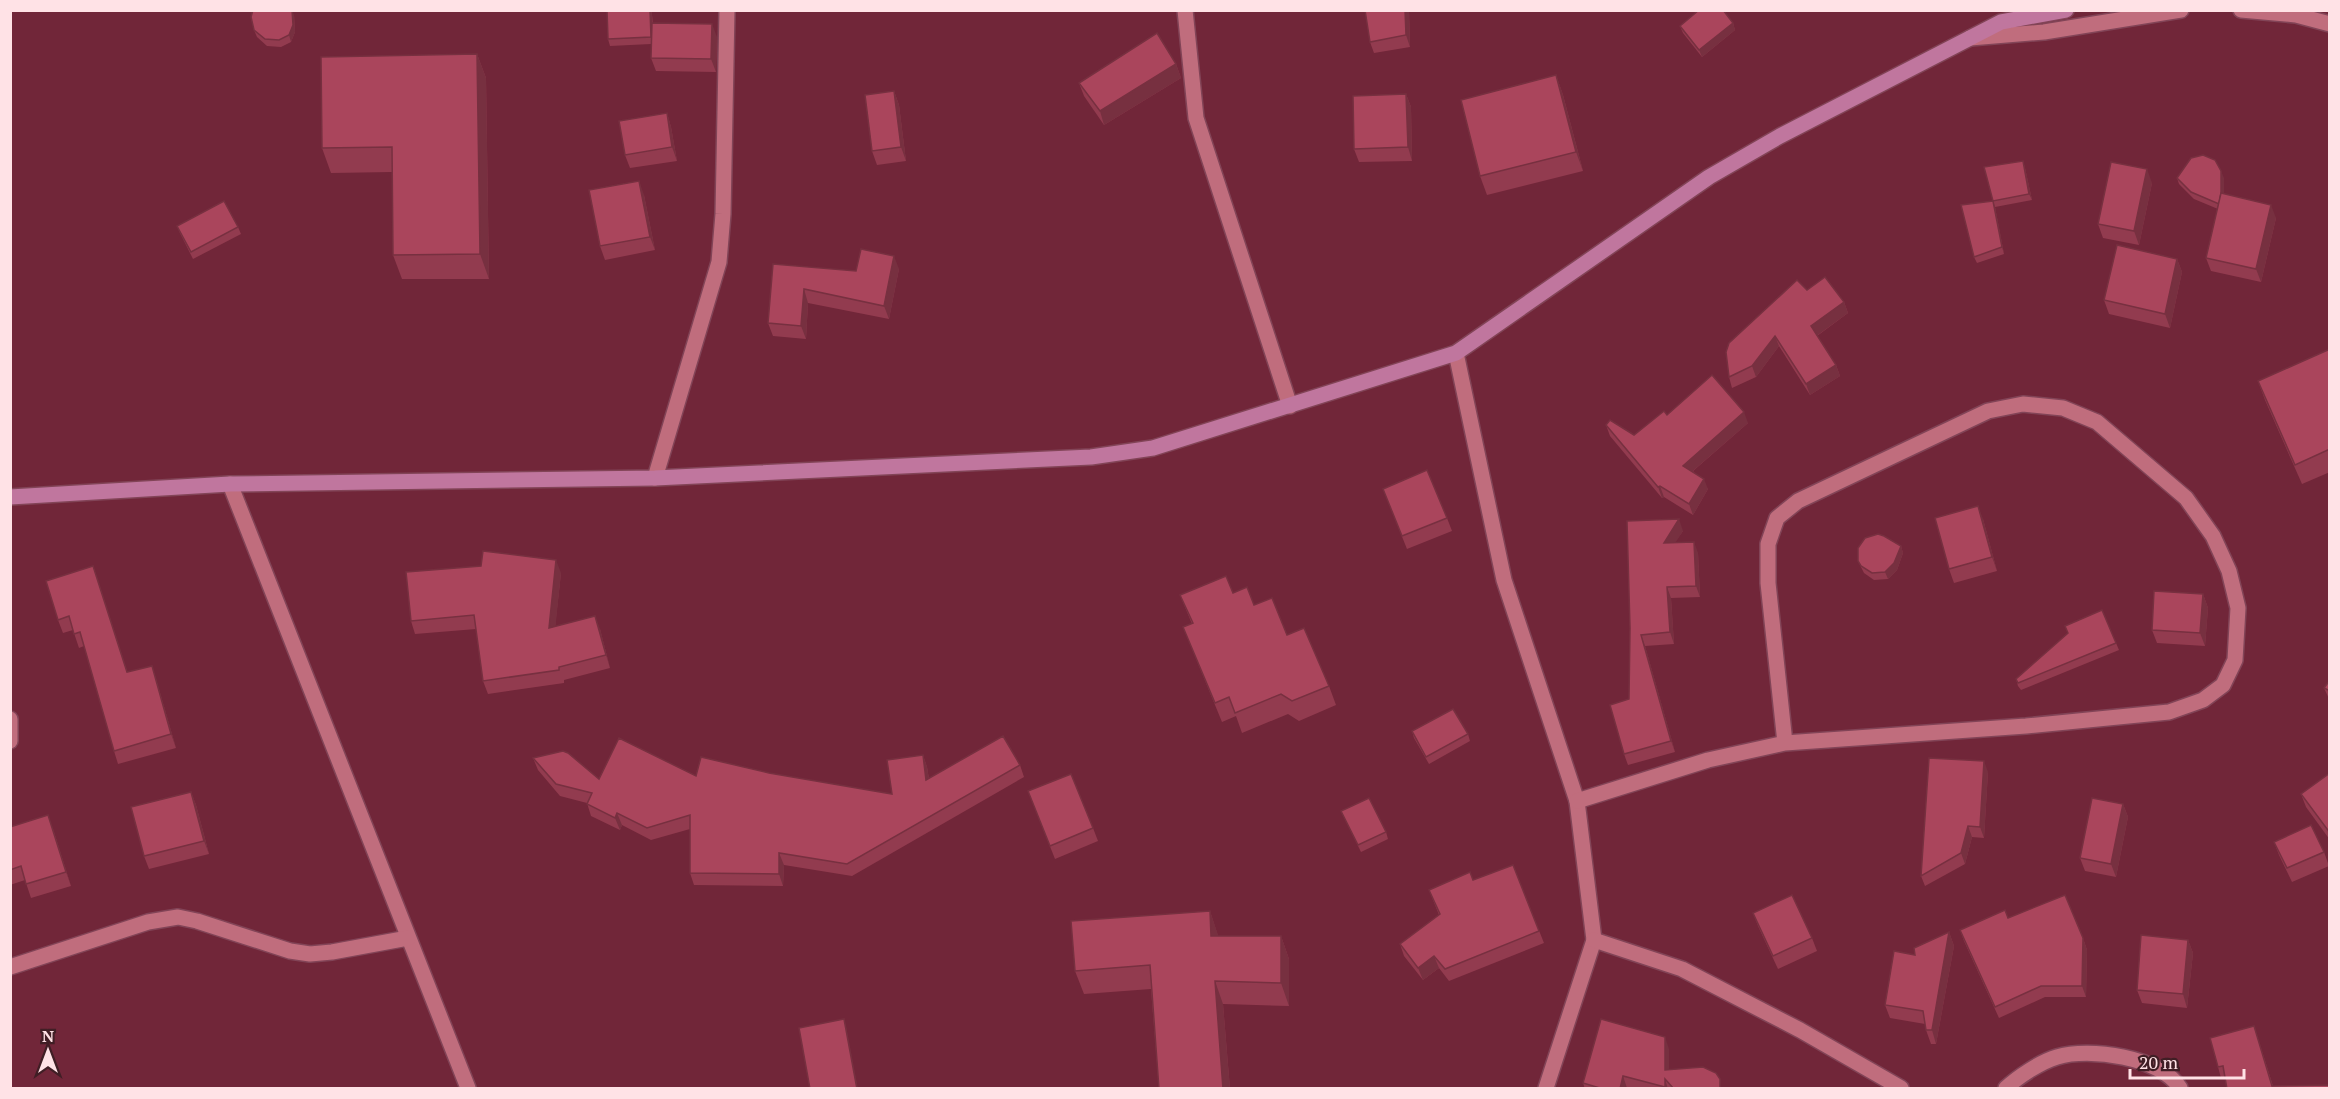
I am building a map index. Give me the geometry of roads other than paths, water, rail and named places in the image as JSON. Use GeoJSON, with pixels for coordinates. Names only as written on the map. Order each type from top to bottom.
{"type":"FeatureCollection","features":[{"type":"Feature","properties":{"kind":"street"},"geometry":{"type":"LineString","coordinates":[[655,478],[719,262],[723,214],[727,10]]}},
{"type":"Feature","properties":{"kind":"street"},"geometry":{"type":"LineString","coordinates":[[1185,10],[1196,118],[1290,406]]}},
{"type":"Feature","properties":{"kind":"street"},"geometry":{"type":"LineString","coordinates":[[10,498],[230,484],[655,478],[1091,457],[1153,448],[1456,354],[1709,177],[1780,136],[2001,22],[2066,10]]}},
{"type":"Feature","properties":{"kind":"street"},"geometry":{"type":"LineString","coordinates":[[1970,38],[2044,32],[2181,10]]}},
{"type":"Feature","properties":{"kind":"street"},"geometry":{"type":"LineString","coordinates":[[2241,10],[2296,15],[2330,24]]}},
{"type":"Feature","properties":{"kind":"street"},"geometry":{"type":"LineString","coordinates":[[1456,354],[1503,580],[1577,801],[1594,940],[1546,1089]]}},
{"type":"Feature","properties":{"kind":"street"},"geometry":{"type":"LineString","coordinates":[[1577,801],[1708,760],[1785,743],[2026,726],[2169,712],[2203,700],[2223,685],[2235,660],[2238,608],[2229,571],[2213,536],[2186,498],[2097,422],[2063,408],[2023,404],[1988,411],[1798,501],[1777,518],[1768,544],[1768,583],[1785,743]]}},
{"type":"Feature","properties":{"kind":"street"},"geometry":{"type":"LineString","coordinates":[[230,484],[468,1089]]}},
{"type":"Feature","properties":{"kind":"street"},"geometry":{"type":"LineString","coordinates":[[10,719],[10,741]]}},
{"type":"Feature","properties":{"kind":"street"},"geometry":{"type":"LineString","coordinates":[[10,967],[148,922],[178,917],[290,951],[310,954],[408,938]]}},
{"type":"Feature","properties":{"kind":"street"},"geometry":{"type":"LineString","coordinates":[[1594,940],[1682,969],[1800,1030],[1901,1089]]}},
{"type":"Feature","properties":{"kind":"street"},"geometry":{"type":"LineString","coordinates":[[2006,1089],[2018,1078],[2056,1057],[2093,1053],[2129,1058],[2157,1068],[2180,1089]]}}]}
